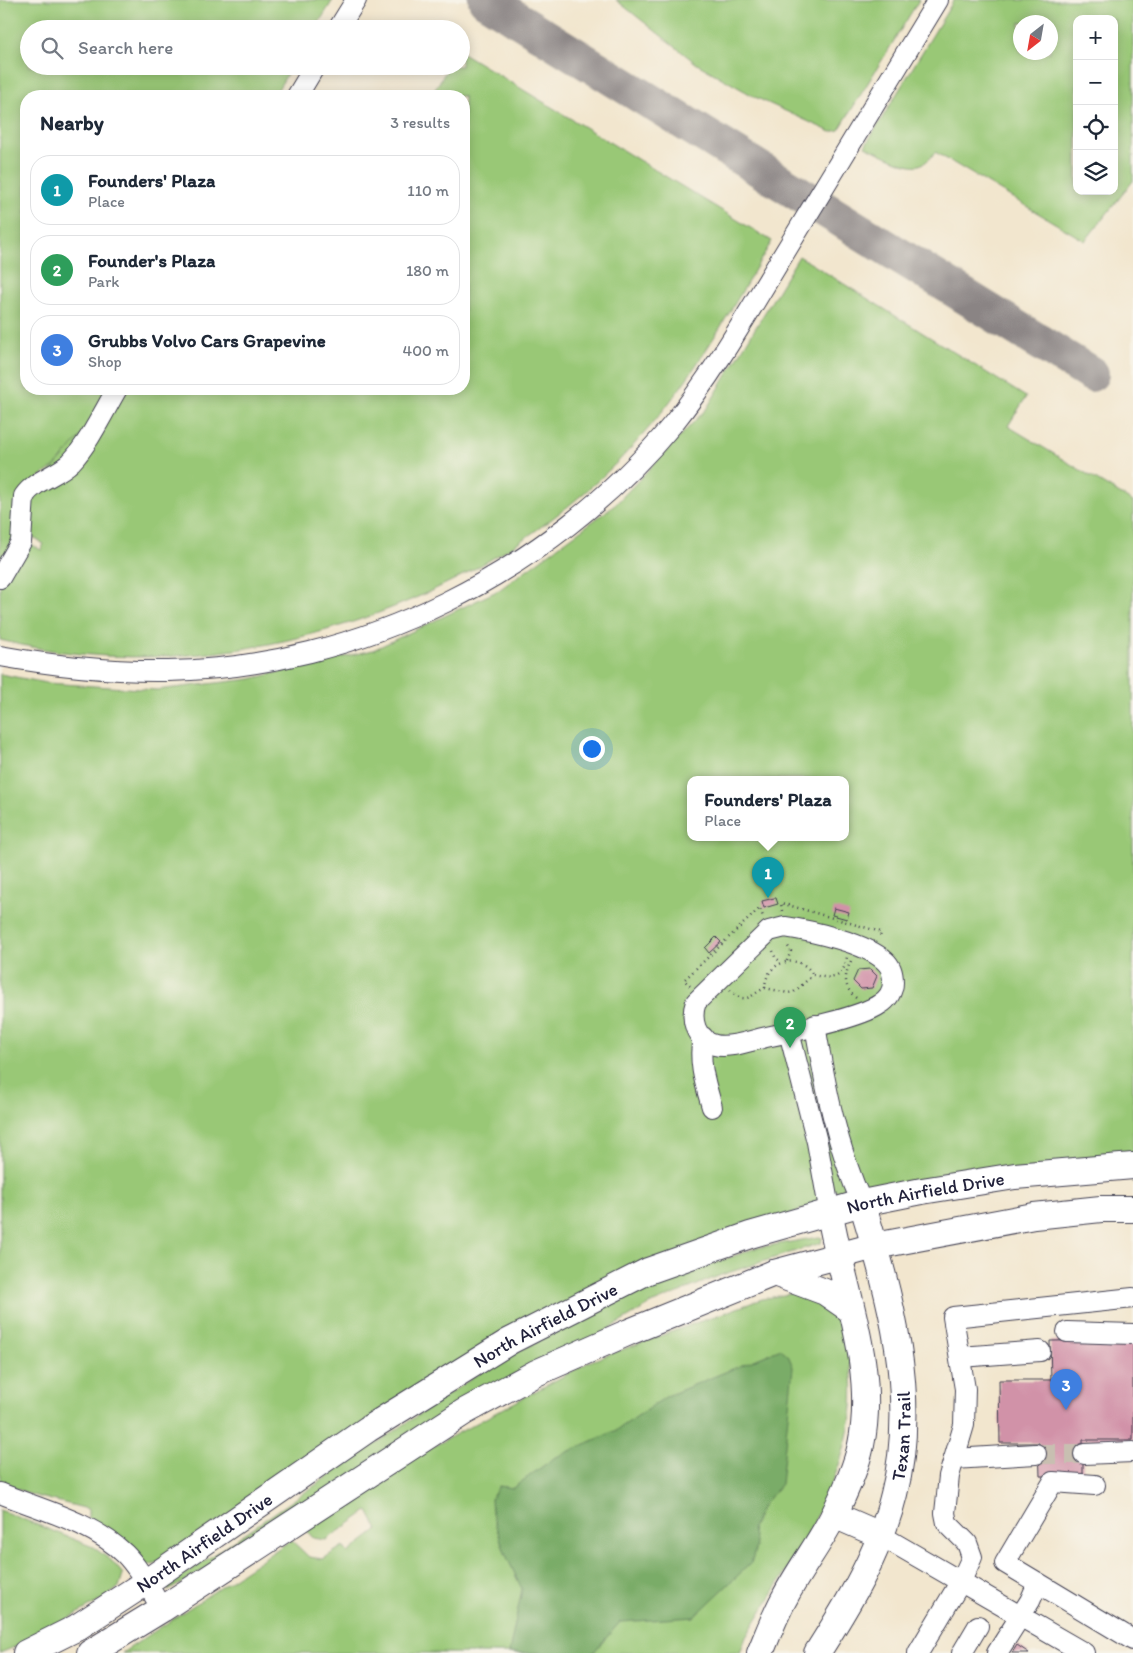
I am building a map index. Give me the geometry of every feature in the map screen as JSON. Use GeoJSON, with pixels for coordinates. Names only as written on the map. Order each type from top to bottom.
{"type":"FeatureCollection","features":[{"type":"Feature","properties":{"kind":"main road","name":"North Airfield Drive"},"geometry":{"type":"LineString","coordinates":[[26,1653],[76,1628],[146,1583],[368,1429],[510,1341],[648,1271],[750,1235],[830,1214],[862,1203],[1015,1176],[1133,1166]]}},
{"type":"Feature","properties":{"kind":"main road","name":"Texan Trail"},"geometry":{"type":"LineString","coordinates":[[816,1653],[862,1580],[894,1493],[901,1447],[904,1403],[897,1342],[875,1246],[862,1203]]}},
{"type":"Feature","properties":{"kind":"main road","name":"North Airfield Drive"},"geometry":{"type":"LineString","coordinates":[[90,1653],[162,1609],[464,1412],[536,1373],[629,1332],[774,1273],[875,1246],[1034,1216],[1101,1209],[1133,1209]]}},
{"type":"Feature","properties":{"kind":"main road","name":"Texan Trail"},"geometry":{"type":"LineString","coordinates":[[760,1653],[785,1597],[834,1515],[847,1486],[861,1445],[865,1403],[862,1360],[837,1257],[830,1214]]}},
{"type":"Feature","properties":{"kind":"main road"},"geometry":{"type":"LineString","coordinates":[[774,1273],[825,1292],[851,1310]]}},
{"type":"Feature","properties":{"kind":"main road"},"geometry":{"type":"LineString","coordinates":[[834,1515],[880,1535]]}},
{"type":"Feature","properties":{"kind":"lane"},"geometry":{"type":"LineString","coordinates":[[344,20],[356,0]]}},
{"type":"Feature","properties":{"kind":"lane"},"geometry":{"type":"LineString","coordinates":[[0,656],[77,668],[170,671],[218,667],[279,658],[348,641],[408,620],[470,589],[530,553],[575,519],[621,479],[692,399],[742,322],[938,0]]}},
{"type":"Feature","properties":{"kind":"lane"},"geometry":{"type":"LineString","coordinates":[[301,90],[310,75]]}},
{"type":"Feature","properties":{"kind":"lane"},"geometry":{"type":"LineString","coordinates":[[0,578],[21,542],[24,496],[37,483],[53,476],[72,460],[113,395]]}},
{"type":"Feature","properties":{"kind":"lane"},"geometry":{"type":"LineString","coordinates":[[777,928],[795,928],[850,950],[867,950],[887,962],[893,977],[892,990],[885,1000],[873,1009],[789,1032],[724,1045],[710,1043],[702,1037],[694,1025],[693,1009],[696,1002],[769,931],[777,928]]}},
{"type":"Feature","properties":{"kind":"lane"},"geometry":{"type":"LineString","coordinates":[[815,1025],[825,1082],[851,1179],[862,1203]]}},
{"type":"Feature","properties":{"kind":"lane"},"geometry":{"type":"LineString","coordinates":[[789,1032],[818,1142],[830,1214]]}},
{"type":"Feature","properties":{"kind":"lane"},"geometry":{"type":"LineString","coordinates":[[702,1037],[700,1050],[701,1070],[712,1107]]}},
{"type":"Feature","properties":{"kind":"lane"},"geometry":{"type":"LineString","coordinates":[[803,1087],[825,1082]]}},
{"type":"Feature","properties":{"kind":"lane"},"geometry":{"type":"LineString","coordinates":[[818,1142],[840,1138]]}},
{"type":"Feature","properties":{"kind":"lane"},"geometry":{"type":"LineString","coordinates":[[918,1653],[961,1581],[972,1557],[967,1544],[948,1523],[945,1513],[949,1476],[964,1426],[965,1389],[953,1317],[1133,1298]]}},
{"type":"Feature","properties":{"kind":"lane"},"geometry":{"type":"LineString","coordinates":[[1067,1332],[1133,1334]]}},
{"type":"Feature","properties":{"kind":"lane"},"geometry":{"type":"LineString","coordinates":[[960,1357],[1040,1351]]}},
{"type":"Feature","properties":{"kind":"lane"},"geometry":{"type":"LineString","coordinates":[[1084,1454],[1133,1452]]}},
{"type":"Feature","properties":{"kind":"lane"},"geometry":{"type":"LineString","coordinates":[[954,1459],[1036,1454]]}},
{"type":"Feature","properties":{"kind":"lane"},"geometry":{"type":"LineString","coordinates":[[1095,1485],[1053,1482],[1005,1563],[1132,1637]]}},
{"type":"Feature","properties":{"kind":"lane"},"geometry":{"type":"LineString","coordinates":[[0,1493],[87,1528],[110,1541],[126,1556],[162,1609]]}},
{"type":"Feature","properties":{"kind":"lane"},"geometry":{"type":"LineString","coordinates":[[880,1535],[1084,1653]]}},
{"type":"Feature","properties":{"kind":"lane"},"geometry":{"type":"LineString","coordinates":[[997,1653],[1021,1615],[1038,1583]]}},
{"type":"Feature","properties":{"kind":"lane"},"geometry":{"type":"LineString","coordinates":[[962,1653],[978,1626]]}},
{"type":"Feature","properties":{"kind":"path"},"geometry":{"type":"LineString","coordinates":[[692,989],[684,980],[760,908]]}},
{"type":"Feature","properties":{"kind":"path"},"geometry":{"type":"LineString","coordinates":[[782,941],[791,951],[787,961]]}},
{"type":"Feature","properties":{"kind":"path"},"geometry":{"type":"LineString","coordinates":[[774,947],[774,954],[781,962]]}},
{"type":"Feature","properties":{"kind":"path"},"geometry":{"type":"LineString","coordinates":[[719,979],[741,998],[753,996],[765,988],[768,977],[781,962],[787,961],[807,967],[813,975],[831,978],[839,975],[845,967],[850,950]]}},
{"type":"Feature","properties":{"kind":"path"},"geometry":{"type":"LineString","coordinates":[[850,950],[845,974],[847,988],[851,994],[863,1001]]}},
{"type":"Feature","properties":{"kind":"path"},"geometry":{"type":"LineString","coordinates":[[765,988],[788,994],[794,992],[813,975]]}},
{"type":"Feature","properties":{"kind":"green space"},"geometry":{"type":"Polygon","coordinates":[[[0,0],[333,0],[321,20],[20,20],[20,75],[287,75],[278,90],[20,90],[20,395],[109,395],[75,451],[36,480],[0,570],[0,0]]]}},
{"type":"Feature","properties":{"kind":"green space"},"geometry":{"type":"Polygon","coordinates":[[[616,0],[919,0],[839,130],[831,132],[755,97],[697,64],[616,0]]]}},
{"type":"Feature","properties":{"kind":"green space"},"geometry":{"type":"Polygon","coordinates":[[[954,0],[1133,0],[1133,181],[1085,241],[935,152],[928,160],[919,165],[907,164],[865,146],[954,0]]]}},
{"type":"Feature","properties":{"kind":"green space"},"geometry":{"type":"Polygon","coordinates":[[[470,57],[772,241],[714,338],[665,408],[647,430],[585,492],[514,545],[436,589],[352,622],[264,645],[175,656],[86,655],[0,640],[0,586],[27,542],[41,550],[44,544],[26,534],[26,526],[37,487],[117,395],[470,395],[470,90],[435,90],[444,75],[470,75],[470,57]]]}},
{"type":"Feature","properties":{"kind":"green space"},"geometry":{"type":"Polygon","coordinates":[[[799,256],[1026,397],[1008,426],[1133,502],[1133,1157],[869,1188],[845,1182],[843,1193],[835,1190],[821,1203],[654,1261],[156,1563],[145,1565],[88,1521],[88,1509],[32,1495],[0,1482],[0,674],[47,683],[157,690],[250,679],[373,650],[499,590],[615,505],[707,408],[799,256]]]}},
{"type":"Feature","properties":{"kind":"green space"},"geometry":{"type":"Polygon","coordinates":[[[822,1238],[821,1243],[721,1275],[651,1304],[168,1591],[169,1585],[490,1366],[594,1312],[670,1279],[756,1248],[822,1238]]]}},
{"type":"Feature","properties":{"kind":"green space"},"geometry":{"type":"Polygon","coordinates":[[[794,1293],[805,1295],[821,1302],[834,1313],[840,1323],[852,1380],[850,1419],[841,1458],[827,1496],[808,1533],[746,1637],[740,1653],[122,1653],[291,1540],[309,1557],[323,1559],[343,1546],[348,1553],[378,1530],[368,1511],[326,1540],[313,1538],[306,1530],[414,1457],[591,1361],[762,1299],[794,1293]]]}},
{"type":"Feature","properties":{"kind":"green space"},"geometry":{"type":"Polygon","coordinates":[[[781,1349],[788,1355],[793,1367],[781,1484],[762,1506],[752,1528],[756,1547],[751,1563],[694,1617],[620,1622],[593,1653],[509,1653],[522,1589],[505,1553],[492,1514],[491,1499],[499,1486],[513,1488],[554,1458],[617,1430],[667,1396],[781,1349]]]}},
{"type":"Feature","properties":{"kind":"green space"},"geometry":{"type":"Polygon","coordinates":[[[0,1510],[93,1547],[112,1561],[123,1574],[119,1587],[107,1597],[27,1642],[0,1653],[0,1510]]]}},
{"type":"Feature","properties":{"kind":"building"},"geometry":{"type":"Polygon","coordinates":[[[776,898],[778,904],[764,908],[762,901],[776,898]]]}},
{"type":"Feature","properties":{"kind":"building"},"geometry":{"type":"Polygon","coordinates":[[[834,908],[849,912],[847,919],[832,915],[834,908]]]}},
{"type":"Feature","properties":{"kind":"building"},"geometry":{"type":"Polygon","coordinates":[[[716,937],[721,942],[709,953],[705,948],[716,937]]]}},
{"type":"Feature","properties":{"kind":"building"},"geometry":{"type":"Polygon","coordinates":[[[870,969],[877,976],[872,988],[861,989],[853,981],[858,970],[870,969]]]}},
{"type":"Feature","properties":{"kind":"building"},"geometry":{"type":"Polygon","coordinates":[[[1133,1340],[1133,1440],[1083,1440],[1083,1476],[1040,1476],[1039,1443],[1000,1443],[999,1380],[1051,1380],[1050,1341],[1133,1340]]]}},
{"type":"Feature","properties":{"kind":"building"},"geometry":{"type":"Polygon","coordinates":[[[1017,1645],[1029,1653],[1012,1653],[1017,1645]]]}},
{"type":"Feature","properties":{"kind":"taxiway"},"geometry":{"type":"LineString","coordinates":[[486,0],[1091,374]]}},
{"type":"Feature","properties":{"kind":"tunnel"},"geometry":{"type":"LineString","coordinates":[[1036,1454],[1084,1454]]}},
{"type":"Feature","properties":{"kind":"place","name":"Founders' Plaza"},"geometry":{"type":"Point","coordinates":[768,898]}},
{"type":"Feature","properties":{"kind":"place","name":"Founder's Plaza"},"geometry":{"type":"Point","coordinates":[790,1048]}},
{"type":"Feature","properties":{"kind":"place","name":"Grubbs Volvo Cars Grapevine"},"geometry":{"type":"Point","coordinates":[1066,1410]}}]}
